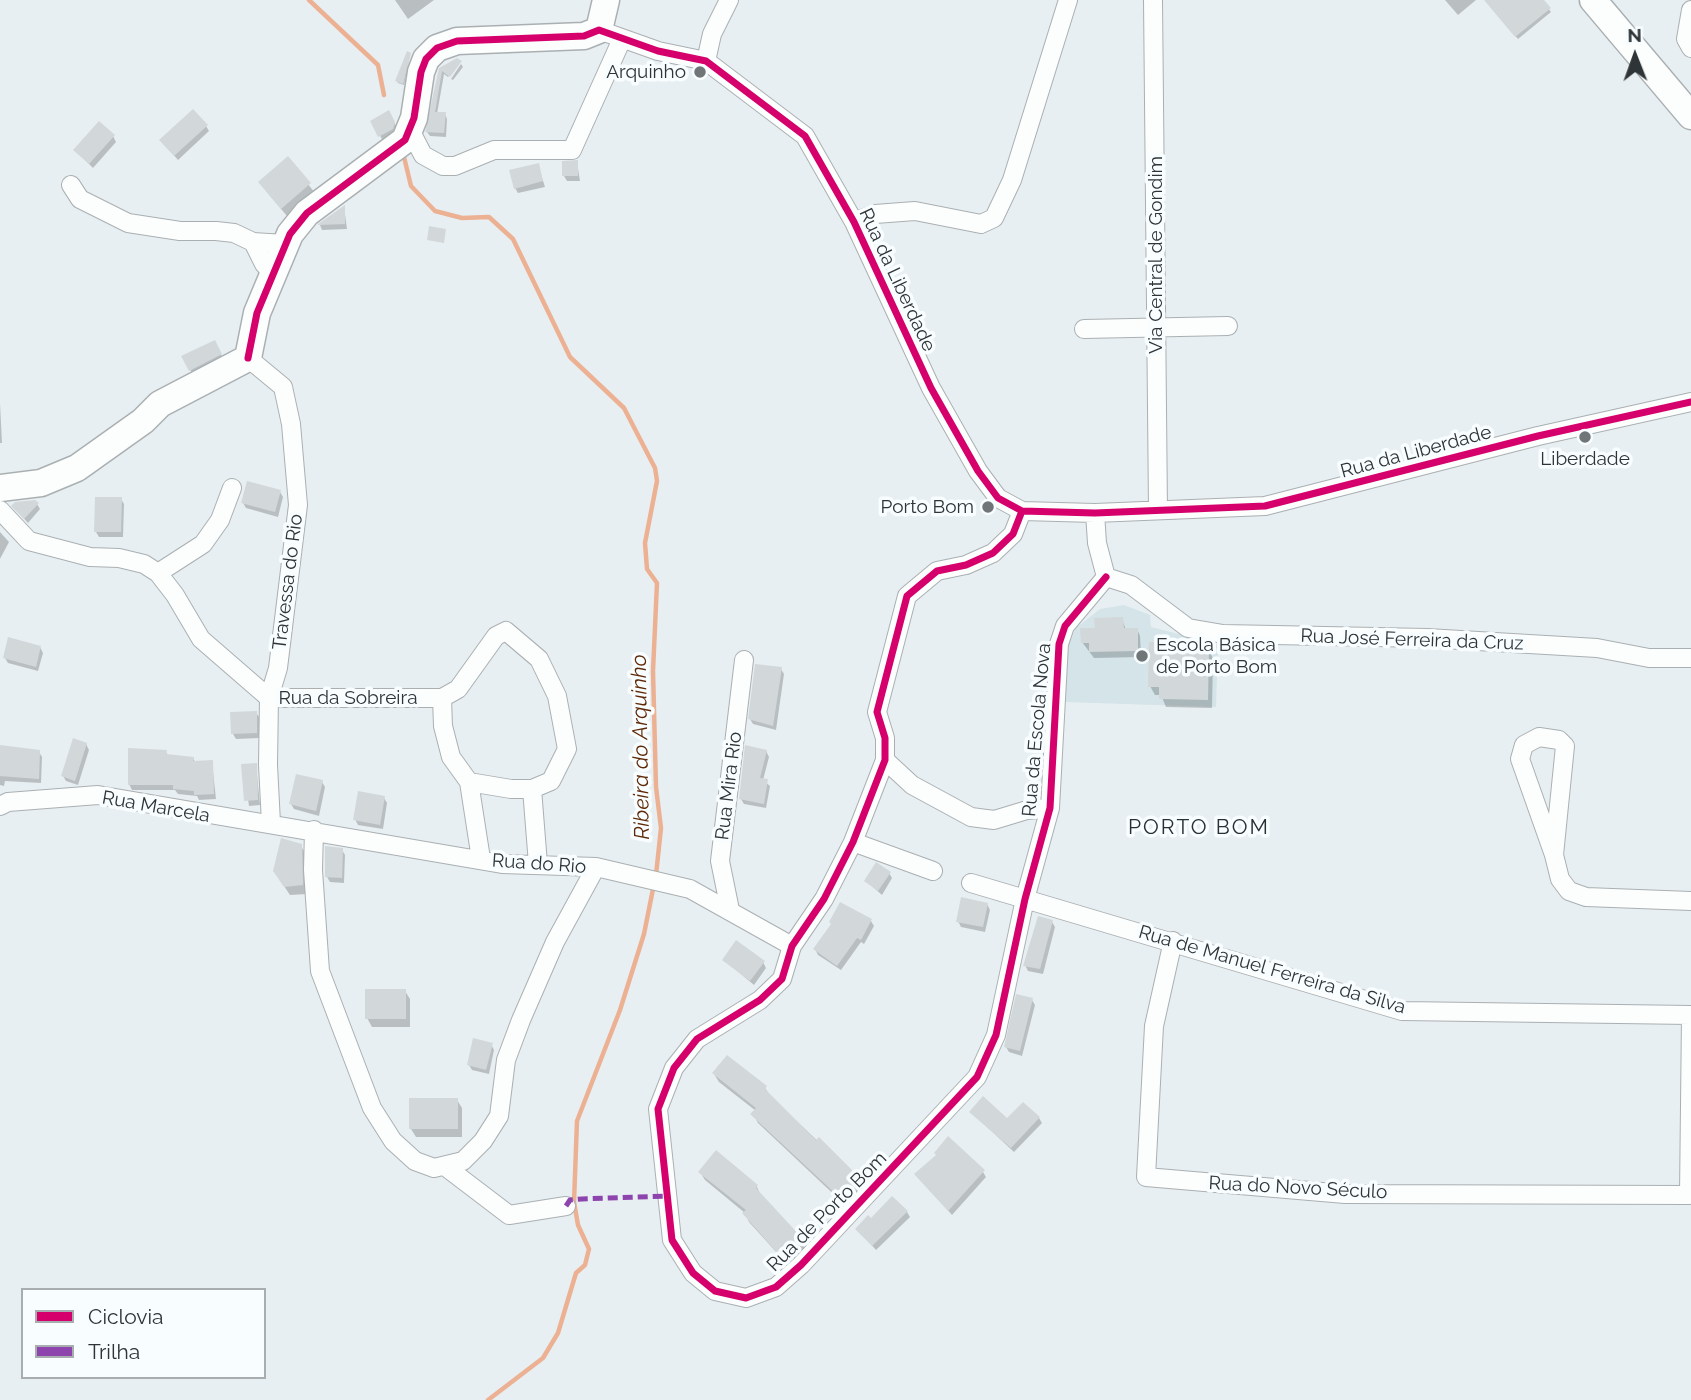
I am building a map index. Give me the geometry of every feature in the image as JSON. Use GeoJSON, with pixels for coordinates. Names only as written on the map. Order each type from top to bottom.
{"type":"FeatureCollection","features":[{"type":"Feature","properties":{"kind":"street"},"geometry":{"type":"LineString","coordinates":[[0,488],[41,483],[77,468],[160,404],[248,358],[257,313],[285,244],[307,213],[405,140],[411,132],[423,155],[443,166],[455,166],[494,150],[572,150],[610,35],[604,17],[606,0]]}},
{"type":"Feature","properties":{"kind":"street"},"geometry":{"type":"LineString","coordinates":[[706,61],[712,34],[729,0]]}},
{"type":"Feature","properties":{"kind":"street"},"geometry":{"type":"LineString","coordinates":[[854,222],[875,214],[915,211],[981,224],[993,218],[1012,180],[1068,0]]}},
{"type":"Feature","properties":{"kind":"street","name":"Via Central de Gondim"},"geometry":{"type":"LineString","coordinates":[[1153,0],[1158,510]]}},
{"type":"Feature","properties":{"kind":"street"},"geometry":{"type":"LineString","coordinates":[[1593,0],[1691,116]]}},
{"type":"Feature","properties":{"kind":"street"},"geometry":{"type":"LineString","coordinates":[[1691,10],[1686,39],[1691,48]]}},
{"type":"Feature","properties":{"kind":"street","name":"Rua da Liberdade"},"geometry":{"type":"LineString","coordinates":[[411,132],[421,72],[426,59],[437,48],[457,41],[610,35],[658,51],[706,61],[805,136],[854,222],[931,388],[978,471],[998,498],[1022,511],[1095,513],[1265,506],[1538,436],[1691,402]]}},
{"type":"Feature","properties":{"kind":"street"},"geometry":{"type":"LineString","coordinates":[[71,185],[80,199],[128,223],[180,231],[234,233],[253,242],[285,244]]}},
{"type":"Feature","properties":{"kind":"street"},"geometry":{"type":"LineString","coordinates":[[253,242],[264,264],[273,274]]}},
{"type":"Feature","properties":{"kind":"street"},"geometry":{"type":"LineString","coordinates":[[1084,329],[1228,326]]}},
{"type":"Feature","properties":{"kind":"street","name":"Travessa do Rio"},"geometry":{"type":"LineString","coordinates":[[248,358],[283,387],[291,424],[298,505],[278,668],[269,698],[271,823]]}},
{"type":"Feature","properties":{"kind":"street"},"geometry":{"type":"LineString","coordinates":[[158,573],[203,544],[220,520],[232,488]]}},
{"type":"Feature","properties":{"kind":"street"},"geometry":{"type":"LineString","coordinates":[[0,510],[29,541],[79,554],[144,564],[158,573],[175,595],[201,639],[269,698]]}},
{"type":"Feature","properties":{"kind":"street","name":"Rua de Porto Bom"},"geometry":{"type":"LineString","coordinates":[[1022,511],[1013,534],[993,553],[966,565],[937,571],[907,596],[877,712],[885,738],[885,760],[853,842],[824,899],[793,946],[782,979],[767,993],[697,1039],[674,1068],[658,1109],[672,1240],[693,1273],[715,1291],[746,1298],[776,1287],[802,1265],[978,1077],[996,1035],[1025,899]]}},
{"type":"Feature","properties":{"kind":"street"},"geometry":{"type":"LineString","coordinates":[[1095,513],[1097,543],[1106,577]]}},
{"type":"Feature","properties":{"kind":"street","name":"Rua José Ferreira da Cruz"},"geometry":{"type":"LineString","coordinates":[[1106,577],[1131,585],[1188,628],[1223,634],[1427,638],[1597,648],[1650,658],[1691,658]]}},
{"type":"Feature","properties":{"kind":"street","name":"Rua da Escola Nova"},"geometry":{"type":"LineString","coordinates":[[1025,899],[1050,808],[1059,644],[1065,626],[1106,577]]}},
{"type":"Feature","properties":{"kind":"street"},"geometry":{"type":"LineString","coordinates":[[442,698],[458,689],[496,636],[506,631],[539,659],[557,696],[567,749],[551,781],[532,789],[511,789],[469,782],[481,859]]}},
{"type":"Feature","properties":{"kind":"street","name":"Rua Mira Rio"},"geometry":{"type":"LineString","coordinates":[[730,910],[720,861],[744,660]]}},
{"type":"Feature","properties":{"kind":"street","name":"Rua da Sobreira"},"geometry":{"type":"LineString","coordinates":[[269,698],[442,698],[443,726],[450,757],[469,782]]}},
{"type":"Feature","properties":{"kind":"street"},"geometry":{"type":"LineString","coordinates":[[1553,855],[1565,746],[1559,740],[1539,737],[1524,745],[1520,759],[1560,879],[1569,891],[1586,897],[1691,901]]}},
{"type":"Feature","properties":{"kind":"street"},"geometry":{"type":"LineString","coordinates":[[885,760],[912,785],[971,817],[994,820],[1027,810],[1050,808]]}},
{"type":"Feature","properties":{"kind":"street"},"geometry":{"type":"LineString","coordinates":[[532,789],[538,864]]}},
{"type":"Feature","properties":{"kind":"street","name":"Rua Marcela"},"geometry":{"type":"LineString","coordinates":[[0,806],[8,802],[99,795],[215,817],[271,823]]}},
{"type":"Feature","properties":{"kind":"street","name":"Rua do Rio"},"geometry":{"type":"LineString","coordinates":[[271,823],[502,864],[596,867],[666,883],[690,889],[793,946]]}},
{"type":"Feature","properties":{"kind":"street"},"geometry":{"type":"LineString","coordinates":[[314,830],[313,870],[320,971],[372,1108],[393,1141],[415,1161],[434,1168],[463,1161],[482,1141],[499,1116],[506,1060],[521,1020],[555,942],[596,867]]}},
{"type":"Feature","properties":{"kind":"street"},"geometry":{"type":"LineString","coordinates":[[853,842],[933,871]]}},
{"type":"Feature","properties":{"kind":"street","name":"Rua de Manuel Ferreira da Silva"},"geometry":{"type":"LineString","coordinates":[[971,883],[1402,1011],[1691,1015]]}},
{"type":"Feature","properties":{"kind":"street","name":"Rua do Novo Século"},"geometry":{"type":"LineString","coordinates":[[1173,941],[1154,1026],[1146,1177],[1345,1194],[1689,1195],[1691,1015]]}},
{"type":"Feature","properties":{"kind":"street"},"geometry":{"type":"LineString","coordinates":[[446,1167],[509,1215],[566,1206]]}},
{"type":"Feature","properties":{"kind":"shaded area","name":"Escola Básica de Porto Bom"},"geometry":{"type":"Polygon","coordinates":[[[1124,605],[1150,615],[1151,627],[1218,644],[1216,707],[1064,702],[1066,651],[1076,628],[1100,609],[1124,605]]]}},
{"type":"Feature","properties":{"kind":"building"},"geometry":{"type":"Polygon","coordinates":[[[1484,0],[1544,0],[1551,8],[1515,37],[1484,0]]]}},
{"type":"Feature","properties":{"kind":"building"},"geometry":{"type":"Polygon","coordinates":[[[407,51],[411,53],[403,84],[395,81],[407,51]]]}},
{"type":"Feature","properties":{"kind":"building"},"geometry":{"type":"Polygon","coordinates":[[[457,58],[462,61],[450,77],[442,71],[435,112],[446,112],[444,133],[425,132],[439,68],[457,58]]]}},
{"type":"Feature","properties":{"kind":"building"},"geometry":{"type":"Polygon","coordinates":[[[193,109],[208,125],[174,156],[159,140],[193,109]]]}},
{"type":"Feature","properties":{"kind":"building"},"geometry":{"type":"Polygon","coordinates":[[[389,110],[395,122],[393,129],[378,137],[370,121],[389,110]]]}},
{"type":"Feature","properties":{"kind":"building"},"geometry":{"type":"Polygon","coordinates":[[[99,121],[115,135],[89,164],[73,150],[99,121]]]}},
{"type":"Feature","properties":{"kind":"building"},"geometry":{"type":"Polygon","coordinates":[[[288,156],[311,183],[281,209],[258,182],[288,156]]]}},
{"type":"Feature","properties":{"kind":"building"},"geometry":{"type":"Polygon","coordinates":[[[578,160],[578,176],[562,176],[562,161],[578,160]]]}},
{"type":"Feature","properties":{"kind":"building"},"geometry":{"type":"Polygon","coordinates":[[[539,163],[543,181],[514,189],[509,170],[539,163]]]}},
{"type":"Feature","properties":{"kind":"building"},"geometry":{"type":"Polygon","coordinates":[[[345,205],[345,224],[318,225],[318,224],[345,205]]]}},
{"type":"Feature","properties":{"kind":"building"},"geometry":{"type":"Polygon","coordinates":[[[429,226],[446,229],[444,243],[427,240],[429,226]]]}},
{"type":"Feature","properties":{"kind":"building"},"geometry":{"type":"Polygon","coordinates":[[[215,340],[222,354],[189,371],[181,356],[215,340]]]}},
{"type":"Feature","properties":{"kind":"building"},"geometry":{"type":"Polygon","coordinates":[[[247,481],[281,490],[275,512],[241,503],[247,481]]]}},
{"type":"Feature","properties":{"kind":"building"},"geometry":{"type":"Polygon","coordinates":[[[95,497],[122,497],[121,532],[94,532],[95,497]]]}},
{"type":"Feature","properties":{"kind":"building"},"geometry":{"type":"Polygon","coordinates":[[[35,500],[39,503],[24,519],[11,506],[15,502],[35,500]]]}},
{"type":"Feature","properties":{"kind":"building"},"geometry":{"type":"Polygon","coordinates":[[[1123,617],[1124,628],[1138,628],[1138,651],[1089,652],[1089,643],[1081,643],[1080,628],[1095,628],[1094,618],[1123,617]]]}},
{"type":"Feature","properties":{"kind":"building"},"geometry":{"type":"Polygon","coordinates":[[[8,637],[41,646],[36,667],[3,658],[8,637]]]}},
{"type":"Feature","properties":{"kind":"building"},"geometry":{"type":"Polygon","coordinates":[[[1149,642],[1177,642],[1177,647],[1209,648],[1208,700],[1159,699],[1159,687],[1148,687],[1149,642]]]}},
{"type":"Feature","properties":{"kind":"building"},"geometry":{"type":"Polygon","coordinates":[[[755,664],[782,667],[773,726],[748,719],[755,664]]]}},
{"type":"Feature","properties":{"kind":"building"},"geometry":{"type":"Polygon","coordinates":[[[257,711],[257,733],[231,734],[230,712],[257,711]]]}},
{"type":"Feature","properties":{"kind":"building"},"geometry":{"type":"Polygon","coordinates":[[[73,738],[87,743],[75,781],[61,776],[73,738]]]}},
{"type":"Feature","properties":{"kind":"building"},"geometry":{"type":"Polygon","coordinates":[[[0,745],[40,750],[39,779],[0,776],[0,745]]]}},
{"type":"Feature","properties":{"kind":"building"},"geometry":{"type":"Polygon","coordinates":[[[745,745],[767,750],[760,778],[768,779],[764,804],[739,799],[745,745]]]}},
{"type":"Feature","properties":{"kind":"building"},"geometry":{"type":"Polygon","coordinates":[[[128,748],[167,750],[166,754],[194,757],[193,761],[213,760],[214,794],[194,795],[194,791],[173,789],[173,785],[128,785],[128,748]]]}},
{"type":"Feature","properties":{"kind":"building"},"geometry":{"type":"Polygon","coordinates":[[[257,763],[258,800],[244,801],[241,764],[257,763]]]}},
{"type":"Feature","properties":{"kind":"building"},"geometry":{"type":"Polygon","coordinates":[[[296,774],[323,780],[316,811],[289,804],[296,774]]]}},
{"type":"Feature","properties":{"kind":"building"},"geometry":{"type":"Polygon","coordinates":[[[358,791],[385,796],[380,825],[353,820],[358,791]]]}},
{"type":"Feature","properties":{"kind":"building"},"geometry":{"type":"Polygon","coordinates":[[[281,838],[302,844],[303,885],[284,887],[273,871],[281,838]]]}},
{"type":"Feature","properties":{"kind":"building"},"geometry":{"type":"Polygon","coordinates":[[[325,846],[343,848],[342,878],[325,877],[325,846]]]}},
{"type":"Feature","properties":{"kind":"building"},"geometry":{"type":"Polygon","coordinates":[[[876,862],[891,872],[878,891],[864,881],[876,862]]]}},
{"type":"Feature","properties":{"kind":"building"},"geometry":{"type":"Polygon","coordinates":[[[961,897],[988,903],[983,927],[956,922],[961,897]]]}},
{"type":"Feature","properties":{"kind":"building"},"geometry":{"type":"Polygon","coordinates":[[[840,902],[872,919],[861,940],[857,938],[837,966],[813,949],[831,924],[829,922],[840,902]]]}},
{"type":"Feature","properties":{"kind":"building"},"geometry":{"type":"Polygon","coordinates":[[[1038,916],[1053,920],[1040,969],[1023,966],[1038,916]]]}},
{"type":"Feature","properties":{"kind":"building"},"geometry":{"type":"Polygon","coordinates":[[[736,940],[765,961],[750,981],[722,960],[736,940]]]}},
{"type":"Feature","properties":{"kind":"building"},"geometry":{"type":"Polygon","coordinates":[[[365,989],[406,989],[406,1019],[365,1019],[365,989]]]}},
{"type":"Feature","properties":{"kind":"building"},"geometry":{"type":"Polygon","coordinates":[[[1016,994],[1033,998],[1020,1051],[1004,1047],[1016,994]]]}},
{"type":"Feature","properties":{"kind":"building"},"geometry":{"type":"Polygon","coordinates":[[[473,1038],[493,1043],[486,1070],[467,1065],[473,1038]]]}},
{"type":"Feature","properties":{"kind":"building"},"geometry":{"type":"Polygon","coordinates":[[[727,1055],[767,1086],[765,1089],[816,1140],[819,1137],[859,1177],[839,1197],[750,1114],[756,1108],[712,1073],[727,1055]]]}},
{"type":"Feature","properties":{"kind":"building"},"geometry":{"type":"Polygon","coordinates":[[[983,1096],[1007,1118],[1023,1102],[1040,1117],[1011,1148],[969,1112],[983,1096]]]}},
{"type":"Feature","properties":{"kind":"building"},"geometry":{"type":"Polygon","coordinates":[[[409,1098],[458,1098],[458,1129],[409,1129],[409,1098]]]}},
{"type":"Feature","properties":{"kind":"building"},"geometry":{"type":"Polygon","coordinates":[[[948,1136],[985,1170],[948,1211],[914,1174],[936,1155],[934,1153],[948,1136]]]}},
{"type":"Feature","properties":{"kind":"building"},"geometry":{"type":"Polygon","coordinates":[[[716,1150],[758,1185],[756,1188],[803,1239],[782,1258],[742,1213],[746,1210],[698,1172],[716,1150]]]}},
{"type":"Feature","properties":{"kind":"building"},"geometry":{"type":"Polygon","coordinates":[[[892,1196],[908,1211],[872,1246],[855,1229],[868,1215],[871,1218],[892,1196]]]}},
{"type":"Feature","properties":{"kind":"waterway","name":"Ribeira do Arquinho"},"geometry":{"type":"LineString","coordinates":[[309,0],[378,65],[384,95]]}},
{"type":"Feature","properties":{"kind":"waterway","name":"Ribeira do Arquinho"},"geometry":{"type":"LineString","coordinates":[[404,157],[411,186],[435,211],[462,218],[489,217],[513,239],[570,357],[624,408],[655,468],[657,481],[645,543],[647,569],[657,583],[653,671],[656,787],[661,828],[656,875]]}},
{"type":"Feature","properties":{"kind":"waterway","name":"Ribeira do Arquinho"},"geometry":{"type":"LineString","coordinates":[[488,1400],[543,1358],[558,1333],[576,1273],[585,1265],[589,1249],[578,1225],[574,1202],[577,1121],[620,1010],[644,934],[654,884]]}},
{"type":"Feature","properties":{"kind":"marked path"},"geometry":{"type":"LineString","coordinates":[[566,1206],[570,1200],[667,1196]]}},
{"type":"Feature","properties":{"kind":"cycle path"},"geometry":{"type":"LineString","coordinates":[[248,358],[257,313],[290,234],[307,213],[405,140],[414,118],[421,72],[426,59],[437,48],[457,41],[584,36],[599,30],[658,51],[706,61],[805,136],[854,222],[931,388],[978,471],[998,498],[1022,511],[1095,513],[1265,506],[1538,436],[1691,402]]}},
{"type":"Feature","properties":{"kind":"cycle path"},"geometry":{"type":"LineString","coordinates":[[1022,511],[1013,534],[993,553],[966,565],[937,571],[907,596],[877,712],[885,738],[885,760],[853,842],[824,899],[792,946],[782,979],[760,1000],[697,1039],[674,1068],[658,1109],[672,1240],[693,1273],[715,1291],[746,1298],[776,1287],[801,1265],[977,1077],[996,1035],[1025,899],[1050,808],[1059,644],[1065,626],[1106,577]]}},
{"type":"Feature","properties":{"kind":"place","name":"Arquinho"},"geometry":{"type":"Point","coordinates":[700,72]}},
{"type":"Feature","properties":{"kind":"place","name":"Liberdade"},"geometry":{"type":"Point","coordinates":[1585,437]}},
{"type":"Feature","properties":{"kind":"place","name":"Porto Bom"},"geometry":{"type":"Point","coordinates":[988,507]}},
{"type":"Feature","properties":{"kind":"place","name":"Escola Básica de Porto Bom"},"geometry":{"type":"Point","coordinates":[1142,656]}},
{"type":"Feature","properties":{"kind":"district","name":"PORTO BOM"},"geometry":{"type":"Point","coordinates":[1199,828]}}]}
